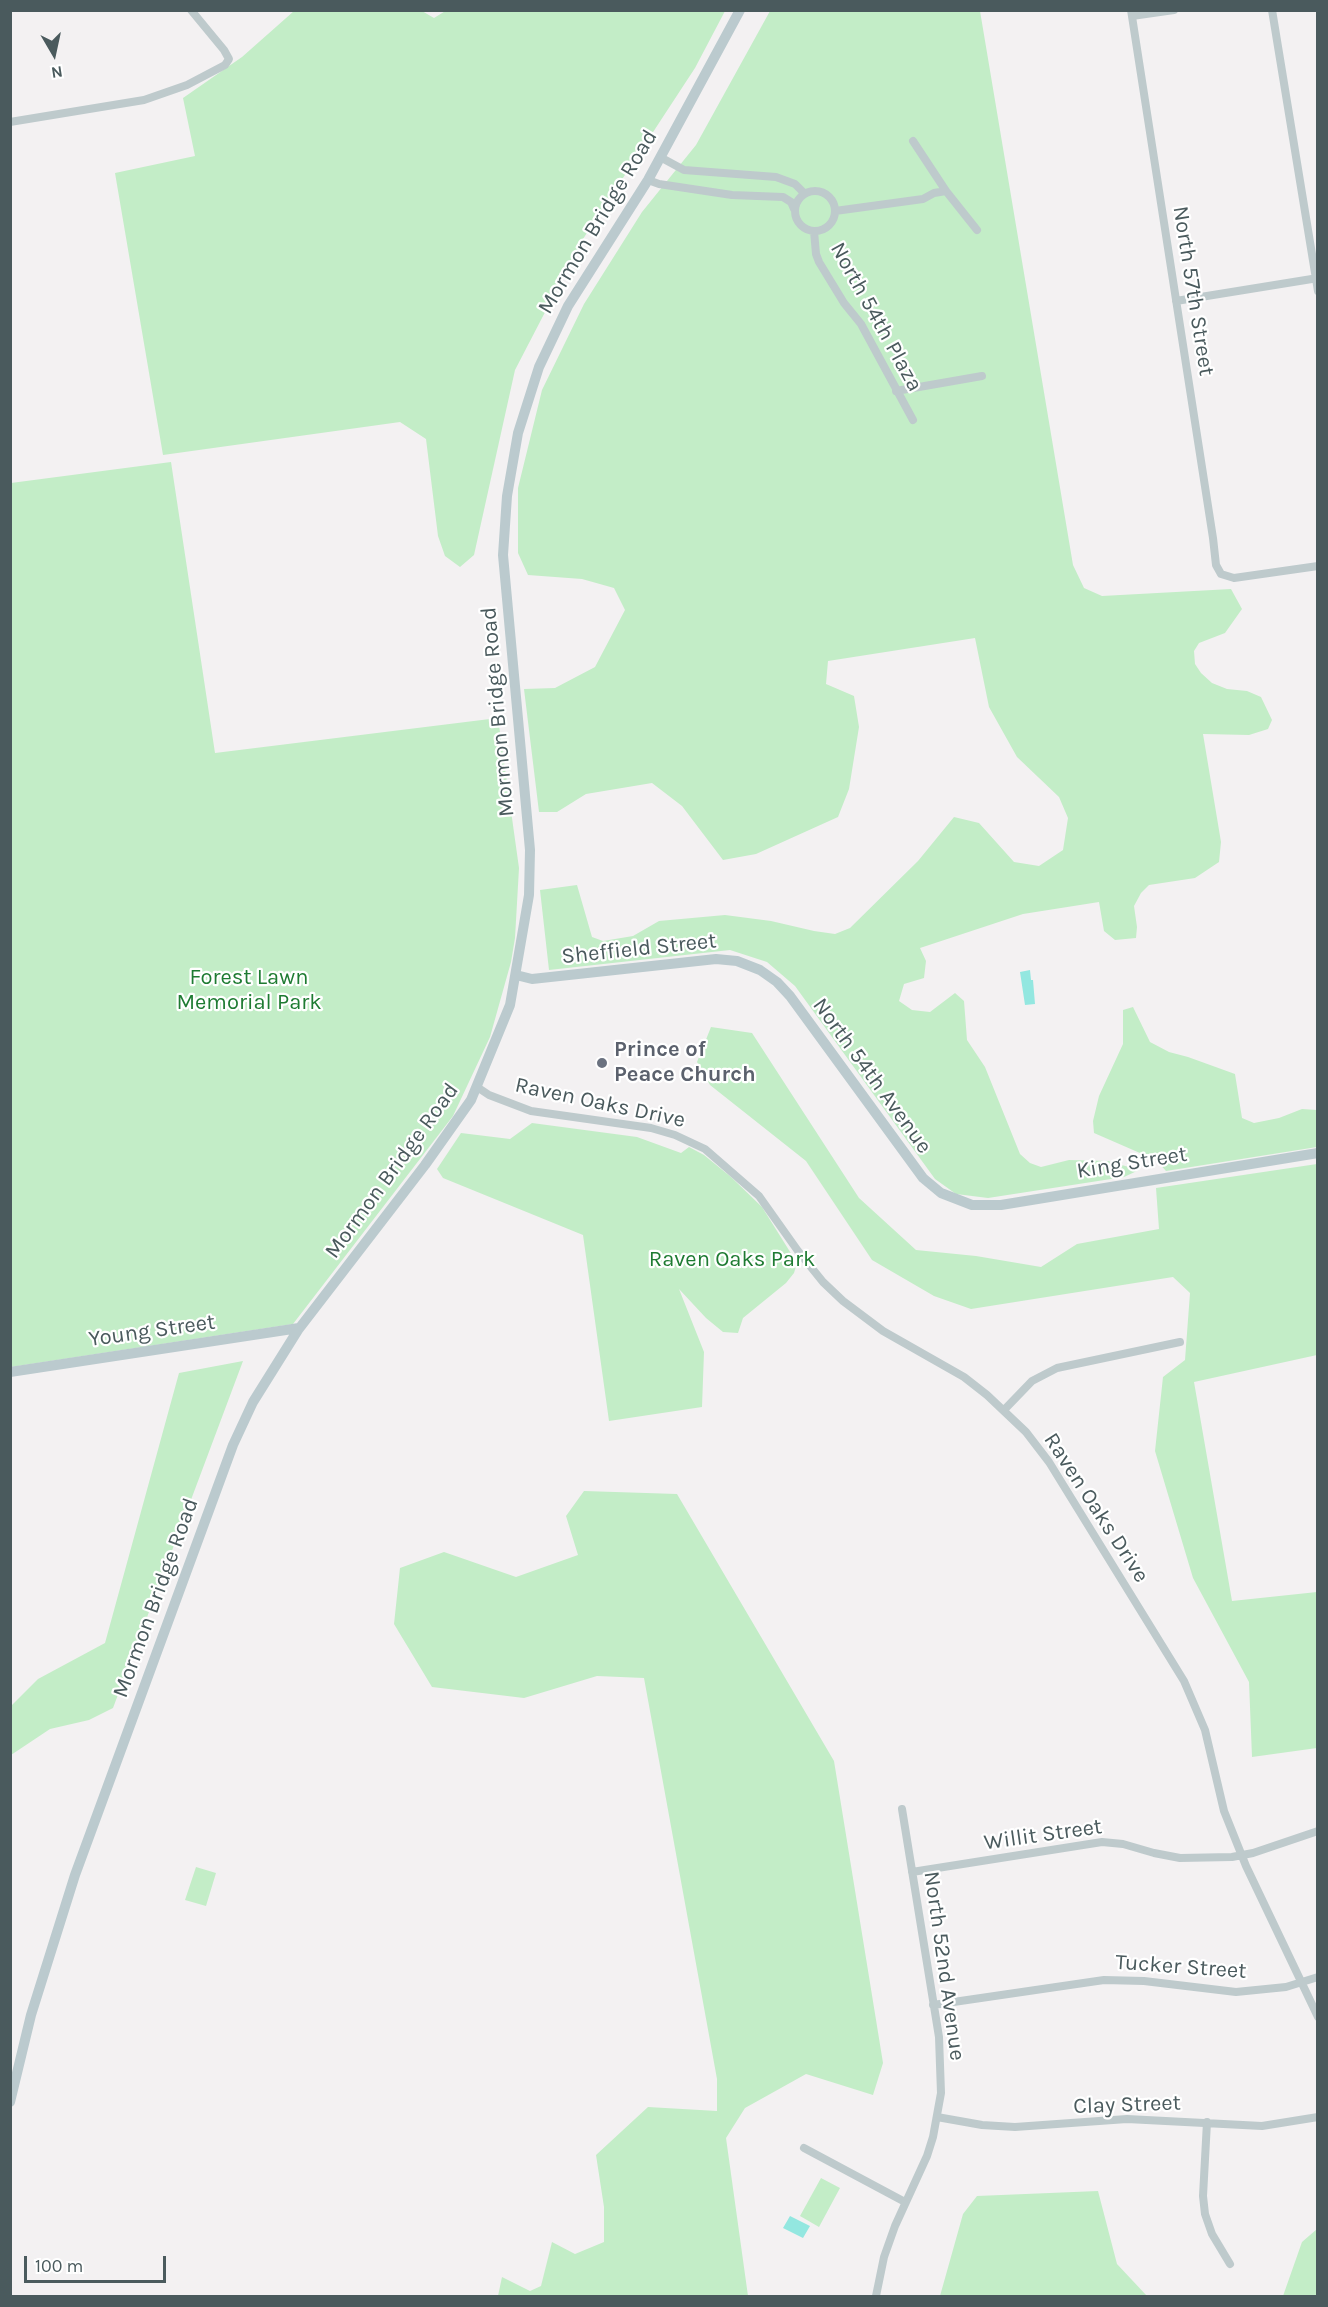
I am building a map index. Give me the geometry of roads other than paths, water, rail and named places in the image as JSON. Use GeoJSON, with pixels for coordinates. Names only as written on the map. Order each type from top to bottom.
{"type":"FeatureCollection","features":[{"type":"Feature","properties":{"kind":"main road","name":"Mormon Bridge Road"},"geometry":{"type":"LineString","coordinates":[[10,2102],[31,2015],[75,1875],[233,1445],[253,1402],[299,1328],[425,1165],[471,1100],[510,1005],[529,895],[530,850],[503,555],[511,469],[528,400],[553,335],[568,306],[648,180],[740,10]]}},
{"type":"Feature","properties":{"kind":"main road","name":"Sheffield Street"},"geometry":{"type":"LineString","coordinates":[[516,975],[532,980],[716,959],[737,961],[764,972]]}},
{"type":"Feature","properties":{"kind":"main road","name":"North 54th Avenue"},"geometry":{"type":"LineString","coordinates":[[764,972],[790,996],[923,1178],[941,1193],[953,1199]]}},
{"type":"Feature","properties":{"kind":"main road","name":"King Street"},"geometry":{"type":"LineString","coordinates":[[953,1199],[981,1206],[1001,1205],[1317,1153]]}},
{"type":"Feature","properties":{"kind":"main road","name":"Young Street"},"geometry":{"type":"LineString","coordinates":[[10,1372],[299,1328]]}},
{"type":"Feature","properties":{"kind":"street"},"geometry":{"type":"LineString","coordinates":[[10,122],[144,100],[167,93],[225,65],[229,59],[191,10]]}},
{"type":"Feature","properties":{"kind":"street"},"geometry":{"type":"LineString","coordinates":[[1131,13],[1174,10]]}},
{"type":"Feature","properties":{"kind":"street"},"geometry":{"type":"LineString","coordinates":[[1272,10],[1317,291]]}},
{"type":"Feature","properties":{"kind":"street","name":"North 57th Street"},"geometry":{"type":"LineString","coordinates":[[1131,13],[1216,565],[1223,576],[1234,578],[1317,566]]}},
{"type":"Feature","properties":{"kind":"street"},"geometry":{"type":"LineString","coordinates":[[913,141],[946,191],[977,230]]}},
{"type":"Feature","properties":{"kind":"street"},"geometry":{"type":"LineString","coordinates":[[660,158],[690,171],[776,177],[795,184],[804,193]]}},
{"type":"Feature","properties":{"kind":"street"},"geometry":{"type":"LineString","coordinates":[[648,180],[659,184],[732,195],[783,197],[791,202],[801,226],[814,231],[830,224],[835,211],[834,204],[825,193],[811,191],[800,197],[794,209]]}},
{"type":"Feature","properties":{"kind":"street"},"geometry":{"type":"LineString","coordinates":[[835,211],[923,200],[934,193],[946,191]]}},
{"type":"Feature","properties":{"kind":"street","name":"North 54th Plaza"},"geometry":{"type":"LineString","coordinates":[[814,231],[819,262],[844,303],[861,324],[913,420]]}},
{"type":"Feature","properties":{"kind":"street"},"geometry":{"type":"LineString","coordinates":[[1176,301],[1316,279]]}},
{"type":"Feature","properties":{"kind":"street"},"geometry":{"type":"LineString","coordinates":[[896,391],[982,376]]}},
{"type":"Feature","properties":{"kind":"street","name":"Raven Oaks Drive"},"geometry":{"type":"LineString","coordinates":[[477,1087],[495,1097],[531,1111],[651,1128],[688,1140],[705,1149],[759,1196],[798,1251],[823,1282],[843,1301],[883,1331],[964,1377],[1004,1410],[1026,1432],[1049,1462],[1184,1681],[1205,1730],[1224,1811],[1317,2018]]}},
{"type":"Feature","properties":{"kind":"street"},"geometry":{"type":"LineString","coordinates":[[1004,1410],[1032,1381],[1057,1368],[1071,1363],[1180,1342]]}},
{"type":"Feature","properties":{"kind":"street","name":"North 52nd Avenue"},"geometry":{"type":"LineString","coordinates":[[876,2296],[884,2257],[905,2202],[927,2156],[937,2117],[940,2093],[941,2064],[902,1809]]}},
{"type":"Feature","properties":{"kind":"street","name":"Willit Street"},"geometry":{"type":"LineString","coordinates":[[912,1872],[1102,1842],[1123,1844],[1180,1858],[1243,1856],[1317,1831]]}},
{"type":"Feature","properties":{"kind":"street","name":"Tucker Street"},"geometry":{"type":"LineString","coordinates":[[933,2005],[1104,1980],[1144,1981],[1236,1992],[1264,1990],[1317,1977]]}},
{"type":"Feature","properties":{"kind":"street","name":"Clay Street"},"geometry":{"type":"LineString","coordinates":[[937,2117],[982,2125],[1015,2127],[1048,2127],[1127,2119],[1262,2126],[1317,2117]]}},
{"type":"Feature","properties":{"kind":"street"},"geometry":{"type":"LineString","coordinates":[[1207,2122],[1203,2196],[1205,2214],[1212,2234],[1230,2264]]}},
{"type":"Feature","properties":{"kind":"street"},"geometry":{"type":"LineString","coordinates":[[804,2148],[905,2202]]}},
{"type":"Feature","properties":{"kind":"water"},"geometry":{"type":"Polygon","coordinates":[[[1030,970],[1035,1004],[1025,1005],[1020,972],[1030,970]]]}},
{"type":"Feature","properties":{"kind":"water"},"geometry":{"type":"Polygon","coordinates":[[[790,2216],[810,2226],[803,2238],[783,2228],[790,2216]]]}},
{"type":"Feature","properties":{"kind":"place","name":"Prince of Peace Church"},"geometry":{"type":"Point","coordinates":[602,1063]}},
{"type":"Feature","properties":{"kind":"park label","name":"Forest Lawn Memorial Park"},"geometry":{"type":"Point","coordinates":[249,990]}},
{"type":"Feature","properties":{"kind":"park label","name":"Raven Oaks Park"},"geometry":{"type":"Point","coordinates":[732,1260]}}]}
